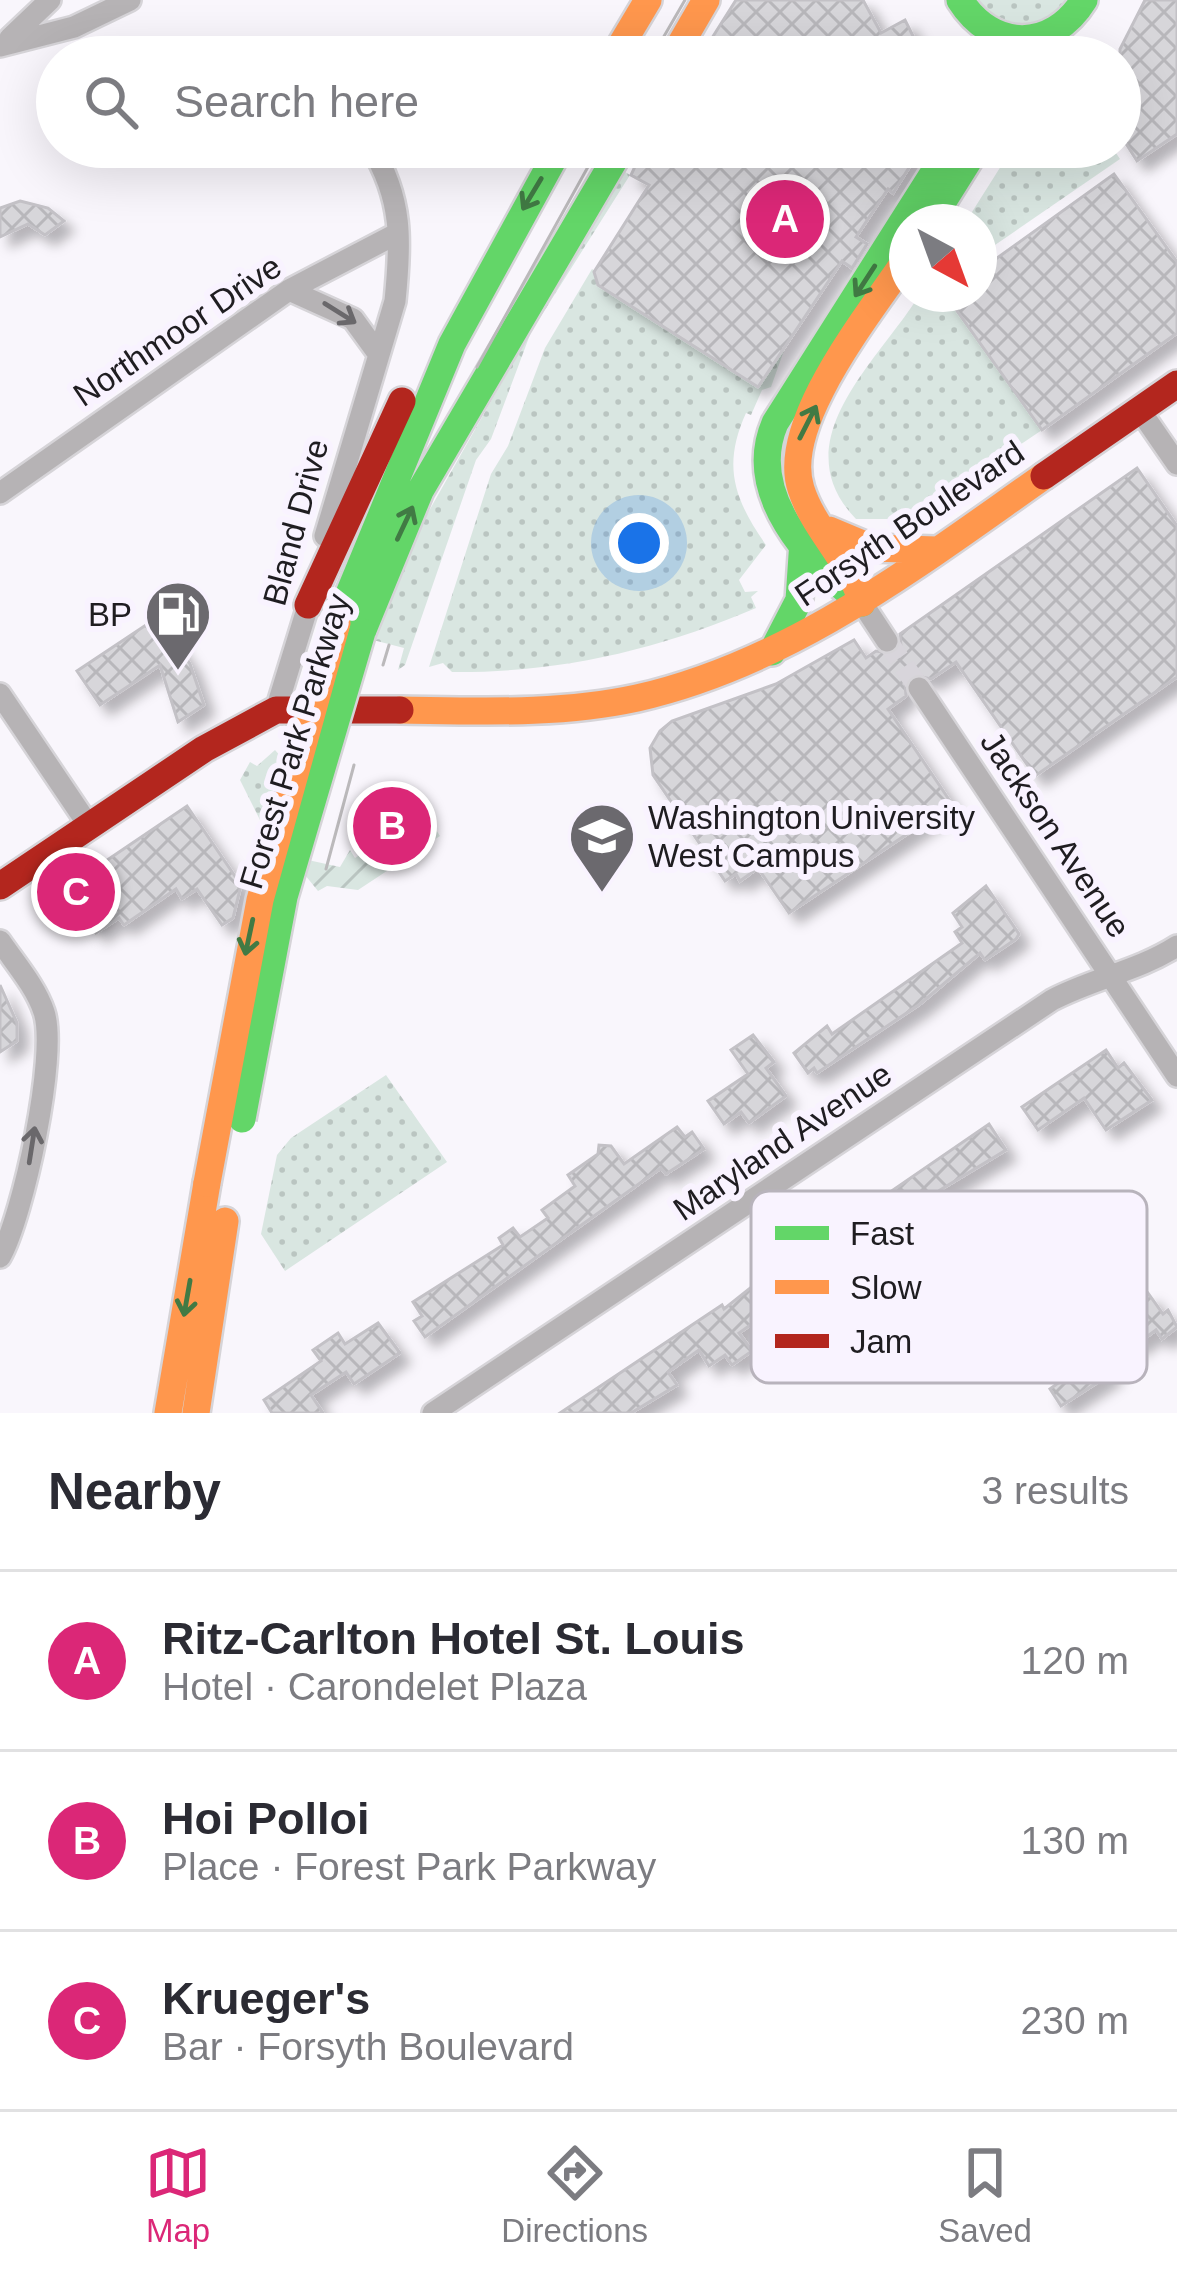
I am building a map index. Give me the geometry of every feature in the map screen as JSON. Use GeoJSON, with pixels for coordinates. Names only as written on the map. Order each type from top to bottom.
{"type":"FeatureCollection","features":[{"type":"Feature","properties":{"kind":"main road"},"geometry":{"type":"LineString","coordinates":[[626,36],[647,0]]}},
{"type":"Feature","properties":{"kind":"main road"},"geometry":{"type":"LineString","coordinates":[[685,36],[706,0]]}},
{"type":"Feature","properties":{"kind":"main road"},"geometry":{"type":"LineString","coordinates":[[960,0],[987,36]]}},
{"type":"Feature","properties":{"kind":"main road"},"geometry":{"type":"LineString","coordinates":[[1049,36],[1067,26],[1084,0]]}},
{"type":"Feature","properties":{"kind":"main road","name":"Forest Park Parkway"},"geometry":{"type":"LineString","coordinates":[[169,1413],[349,627],[423,406],[504,242],[548,168]]}},
{"type":"Feature","properties":{"kind":"main road","name":"Forest Park Parkway"},"geometry":{"type":"LineString","coordinates":[[349,627],[420,491],[610,168]]}},
{"type":"Feature","properties":{"kind":"main road"},"geometry":{"type":"LineString","coordinates":[[862,603],[849,562],[814,534],[768,484],[764,471],[768,439],[937,168]]}},
{"type":"Feature","properties":{"kind":"main road"},"geometry":{"type":"LineString","coordinates":[[941,204],[964,168]]}},
{"type":"Feature","properties":{"kind":"main road"},"geometry":{"type":"LineString","coordinates":[[308,605],[416,374],[504,242]]}},
{"type":"Feature","properties":{"kind":"main road"},"geometry":{"type":"LineString","coordinates":[[772,652],[799,600],[814,534],[796,473],[799,437],[889,288]]}},
{"type":"Feature","properties":{"kind":"main road","name":"Forsyth Boulevard"},"geometry":{"type":"LineString","coordinates":[[0,886],[230,732],[276,710],[497,715],[588,706],[689,683],[772,652],[862,603],[1177,383]]}},
{"type":"Feature","properties":{"kind":"main road"},"geometry":{"type":"LineString","coordinates":[[814,534],[888,551],[941,549]]}},
{"type":"Feature","properties":{"kind":"main road","name":"Forest Park Parkway"},"geometry":{"type":"LineString","coordinates":[[196,1413],[219,1185]]}},
{"type":"Feature","properties":{"kind":"street"},"geometry":{"type":"LineString","coordinates":[[0,46],[50,0]]}},
{"type":"Feature","properties":{"kind":"street"},"geometry":{"type":"LineString","coordinates":[[39,36],[74,27],[130,0]]}},
{"type":"Feature","properties":{"kind":"street"},"geometry":{"type":"LineString","coordinates":[[0,46],[36,37]]}},
{"type":"Feature","properties":{"kind":"street","name":"Bland Drive"},"geometry":{"type":"LineString","coordinates":[[276,710],[394,301],[398,233],[392,182],[384,168]]}},
{"type":"Feature","properties":{"kind":"street","name":"Northmoor Drive"},"geometry":{"type":"LineString","coordinates":[[0,493],[289,290],[398,233]]}},
{"type":"Feature","properties":{"kind":"street"},"geometry":{"type":"LineString","coordinates":[[289,290],[353,320],[377,352]]}},
{"type":"Feature","properties":{"kind":"street"},"geometry":{"type":"LineString","coordinates":[[1139,409],[1177,464]]}},
{"type":"Feature","properties":{"kind":"street"},"geometry":{"type":"LineString","coordinates":[[862,603],[887,641]]}},
{"type":"Feature","properties":{"kind":"street","name":"Jackson Avenue"},"geometry":{"type":"LineString","coordinates":[[919,688],[1177,1076]]}},
{"type":"Feature","properties":{"kind":"street"},"geometry":{"type":"LineString","coordinates":[[0,694],[89,826]]}},
{"type":"Feature","properties":{"kind":"street"},"geometry":{"type":"LineString","coordinates":[[0,941],[32,989],[47,1028],[23,1199],[0,1257]]}},
{"type":"Feature","properties":{"kind":"street","name":"Maryland Avenue"},"geometry":{"type":"LineString","coordinates":[[766,1191],[1052,1000],[1109,974],[1136,969],[1177,946]]}},
{"type":"Feature","properties":{"kind":"street","name":"Maryland Avenue"},"geometry":{"type":"LineString","coordinates":[[433,1413],[751,1201]]}},
{"type":"Feature","properties":{"kind":"shaded area"},"geometry":{"type":"Polygon","coordinates":[[[979,0],[1067,0],[1047,18],[1023,24],[1000,18],[979,0]]]}},
{"type":"Feature","properties":{"kind":"shaded area"},"geometry":{"type":"Polygon","coordinates":[[[1000,168],[1107,168],[997,244],[997,204],[977,204],[1000,168]]]}},
{"type":"Feature","properties":{"kind":"shaded area"},"geometry":{"type":"Polygon","coordinates":[[[622,170],[630,175],[531,332],[491,439],[476,460],[405,665],[398,670],[404,648],[373,640],[404,555],[622,170]]]}},
{"type":"Feature","properties":{"kind":"shaded area"},"geometry":{"type":"Polygon","coordinates":[[[592,269],[758,386],[787,342],[771,387],[762,390],[751,415],[746,413],[734,450],[739,497],[766,545],[739,580],[745,592],[758,591],[751,597],[756,608],[645,647],[569,663],[492,671],[452,672],[443,663],[429,667],[491,474],[508,446],[545,348],[592,269]]]}},
{"type":"Feature","properties":{"kind":"shaded area"},"geometry":{"type":"Polygon","coordinates":[[[907,312],[959,312],[1042,430],[899,526],[895,519],[856,519],[836,490],[829,460],[832,431],[862,374],[907,312]]]}},
{"type":"Feature","properties":{"kind":"shaded area"},"geometry":{"type":"Polygon","coordinates":[[[275,750],[282,758],[263,826],[240,780],[250,762],[257,766],[275,750]]]}},
{"type":"Feature","properties":{"kind":"shaded area"},"geometry":{"type":"Polygon","coordinates":[[[386,802],[387,826],[372,853],[380,860],[393,845],[402,861],[358,890],[327,886],[318,891],[305,875],[308,860],[340,867],[350,850],[355,858],[363,853],[379,834],[386,802]]]}},
{"type":"Feature","properties":{"kind":"shaded area"},"geometry":{"type":"Polygon","coordinates":[[[404,810],[426,814],[440,836],[402,861],[393,845],[404,810]]]}},
{"type":"Feature","properties":{"kind":"shaded area"},"geometry":{"type":"Polygon","coordinates":[[[386,1075],[447,1162],[285,1271],[261,1234],[277,1155],[291,1138],[386,1075]]]}},
{"type":"Feature","properties":{"kind":"building"},"geometry":{"type":"Polygon","coordinates":[[[736,0],[863,0],[881,33],[905,20],[913,36],[713,36],[736,0]]]}},
{"type":"Feature","properties":{"kind":"building"},"geometry":{"type":"Polygon","coordinates":[[[1145,0],[1177,0],[1177,134],[1141,158],[1141,36],[1127,36],[1145,0]]]}},
{"type":"Feature","properties":{"kind":"building"},"geometry":{"type":"Polygon","coordinates":[[[634,168],[909,168],[893,193],[888,189],[856,237],[867,244],[852,268],[842,261],[758,387],[598,285],[594,272],[649,185],[631,175],[634,168]]]}},
{"type":"Feature","properties":{"kind":"building"},"geometry":{"type":"Polygon","coordinates":[[[1114,174],[1177,262],[1177,333],[1042,430],[958,312],[997,312],[997,258],[1114,174]]]}},
{"type":"Feature","properties":{"kind":"building"},"geometry":{"type":"Polygon","coordinates":[[[20,201],[48,208],[64,221],[45,235],[28,224],[0,237],[0,208],[20,201]]]}},
{"type":"Feature","properties":{"kind":"building"},"geometry":{"type":"Polygon","coordinates":[[[1137,468],[1177,526],[1177,677],[1035,776],[956,662],[931,679],[912,675],[905,682],[906,696],[888,709],[952,804],[789,913],[758,868],[740,881],[736,874],[725,881],[653,775],[650,748],[660,731],[672,721],[776,684],[854,640],[866,658],[876,651],[894,654],[901,647],[900,634],[1137,468]]]}},
{"type":"Feature","properties":{"kind":"building"},"geometry":{"type":"Polygon","coordinates":[[[158,617],[190,664],[204,705],[178,722],[160,665],[100,705],[77,671],[158,617]]]}},
{"type":"Feature","properties":{"kind":"building"},"geometry":{"type":"Polygon","coordinates":[[[187,806],[241,885],[233,918],[222,925],[197,889],[182,899],[176,889],[124,925],[119,918],[96,933],[66,888],[187,806]]]}},
{"type":"Feature","properties":{"kind":"building"},"geometry":{"type":"Polygon","coordinates":[[[986,886],[1019,934],[1016,939],[985,960],[980,953],[920,1004],[817,1073],[814,1068],[808,1073],[794,1053],[827,1026],[832,1034],[962,943],[955,932],[962,927],[953,913],[986,886]]]}},
{"type":"Feature","properties":{"kind":"building"},"geometry":{"type":"Polygon","coordinates":[[[0,985],[17,1023],[17,1041],[0,1052],[0,985]]]}},
{"type":"Feature","properties":{"kind":"building"},"geometry":{"type":"Polygon","coordinates":[[[753,1035],[774,1062],[766,1068],[786,1096],[749,1123],[741,1112],[724,1124],[708,1101],[748,1074],[731,1050],[753,1035]]]}},
{"type":"Feature","properties":{"kind":"building"},"geometry":{"type":"Polygon","coordinates":[[[1106,1050],[1118,1068],[1124,1063],[1152,1100],[1106,1130],[1084,1098],[1038,1130],[1022,1107],[1106,1050]]]}},
{"type":"Feature","properties":{"kind":"building"},"geometry":{"type":"Polygon","coordinates":[[[989,1124],[1006,1150],[941,1191],[892,1191],[989,1124]]]}},
{"type":"Feature","properties":{"kind":"building"},"geometry":{"type":"Polygon","coordinates":[[[677,1127],[685,1137],[692,1132],[704,1149],[666,1174],[661,1168],[425,1337],[414,1321],[422,1316],[413,1302],[503,1245],[499,1238],[513,1228],[520,1237],[548,1218],[542,1210],[575,1186],[568,1175],[598,1154],[599,1145],[611,1146],[624,1164],[677,1127]]]}},
{"type":"Feature","properties":{"kind":"building"},"geometry":{"type":"Polygon","coordinates":[[[751,1287],[751,1324],[739,1333],[751,1352],[732,1365],[725,1355],[709,1366],[699,1350],[668,1372],[677,1385],[631,1413],[560,1413],[722,1305],[724,1309],[751,1287]]]}},
{"type":"Feature","properties":{"kind":"building"},"geometry":{"type":"Polygon","coordinates":[[[1147,1294],[1163,1314],[1168,1310],[1177,1327],[1162,1339],[1156,1330],[1147,1337],[1147,1294]]]}},
{"type":"Feature","properties":{"kind":"building"},"geometry":{"type":"Polygon","coordinates":[[[378,1323],[400,1353],[354,1384],[346,1372],[311,1395],[323,1413],[272,1413],[264,1400],[321,1361],[313,1350],[338,1333],[345,1344],[378,1323]]]}},
{"type":"Feature","properties":{"kind":"building"},"geometry":{"type":"Polygon","coordinates":[[[1058,1383],[1097,1383],[1061,1406],[1050,1389],[1058,1383]]]}},
{"type":"Feature","properties":{"kind":"tunnel"},"geometry":{"type":"LineString","coordinates":[[887,641],[919,688]]}},
{"type":"Feature","properties":{"kind":"tram line"},"geometry":{"type":"LineString","coordinates":[[664,36],[685,0]]}},
{"type":"Feature","properties":{"kind":"tram line"},"geometry":{"type":"LineString","coordinates":[[477,367],[587,168]]}},
{"type":"Feature","properties":{"kind":"tram line"},"geometry":{"type":"LineString","coordinates":[[383,665],[389,645]]}},
{"type":"Feature","properties":{"kind":"tram line"},"geometry":{"type":"LineString","coordinates":[[326,869],[354,765]]}},
{"type":"Feature","properties":{"kind":"traffic: fast"},"geometry":{"type":"LineString","coordinates":[[960,0],[973,17],[1005,36]]}},
{"type":"Feature","properties":{"kind":"traffic: fast"},"geometry":{"type":"LineString","coordinates":[[1039,36],[1056,29],[1084,0]]}},
{"type":"Feature","properties":{"kind":"traffic: fast"},"geometry":{"type":"LineString","coordinates":[[337,623],[452,344],[548,168]]}},
{"type":"Feature","properties":{"kind":"traffic: fast"},"geometry":{"type":"LineString","coordinates":[[362,632],[420,491],[610,168]]}},
{"type":"Feature","properties":{"kind":"traffic: fast"},"geometry":{"type":"LineString","coordinates":[[862,603],[821,567],[787,524],[768,475],[768,449],[775,423],[937,168]]}},
{"type":"Feature","properties":{"kind":"traffic: fast"},"geometry":{"type":"LineString","coordinates":[[941,204],[964,168]]}},
{"type":"Feature","properties":{"kind":"traffic: fast"},"geometry":{"type":"LineString","coordinates":[[772,652],[799,600],[803,541]]}},
{"type":"Feature","properties":{"kind":"traffic: fast"},"geometry":{"type":"LineString","coordinates":[[242,1119],[284,897],[362,632]]}},
{"type":"Feature","properties":{"kind":"traffic: slow"},"geometry":{"type":"LineString","coordinates":[[627,36],[648,0]]}},
{"type":"Feature","properties":{"kind":"traffic: slow"},"geometry":{"type":"LineString","coordinates":[[685,36],[706,0]]}},
{"type":"Feature","properties":{"kind":"traffic: slow"},"geometry":{"type":"LineString","coordinates":[[862,603],[807,504],[798,462],[816,401],[889,284]]}},
{"type":"Feature","properties":{"kind":"traffic: slow"},"geometry":{"type":"LineString","coordinates":[[400,710],[578,707],[637,698],[693,682],[748,661],[851,607],[1044,476]]}},
{"type":"Feature","properties":{"kind":"traffic: slow"},"geometry":{"type":"LineString","coordinates":[[829,530],[872,548],[936,550]]}},
{"type":"Feature","properties":{"kind":"traffic: slow"},"geometry":{"type":"LineString","coordinates":[[207,1183],[260,900],[337,623]]}},
{"type":"Feature","properties":{"kind":"traffic: slow"},"geometry":{"type":"LineString","coordinates":[[168,1413],[207,1183]]}},
{"type":"Feature","properties":{"kind":"traffic: slow"},"geometry":{"type":"LineString","coordinates":[[196,1413],[225,1221]]}},
{"type":"Feature","properties":{"kind":"traffic: jam"},"geometry":{"type":"LineString","coordinates":[[1044,476],[1177,384]]}},
{"type":"Feature","properties":{"kind":"traffic: jam"},"geometry":{"type":"LineString","coordinates":[[308,605],[402,401]]}},
{"type":"Feature","properties":{"kind":"traffic: jam"},"geometry":{"type":"LineString","coordinates":[[0,886],[204,749],[276,710],[400,710]]}},
{"type":"Feature","properties":{"kind":"place","name":"Ritz-Carlton Hotel St. Louis"},"geometry":{"type":"Point","coordinates":[785,219]}},
{"type":"Feature","properties":{"kind":"place","name":"BP"},"geometry":{"type":"Point","coordinates":[178,673]}},
{"type":"Feature","properties":{"kind":"place","name":"Hoi Polloi"},"geometry":{"type":"Point","coordinates":[392,826]}},
{"type":"Feature","properties":{"kind":"place","name":"Krueger's"},"geometry":{"type":"Point","coordinates":[76,892]}},
{"type":"Feature","properties":{"kind":"place","name":"Washington University West Campus"},"geometry":{"type":"Point","coordinates":[602,895]}}]}
